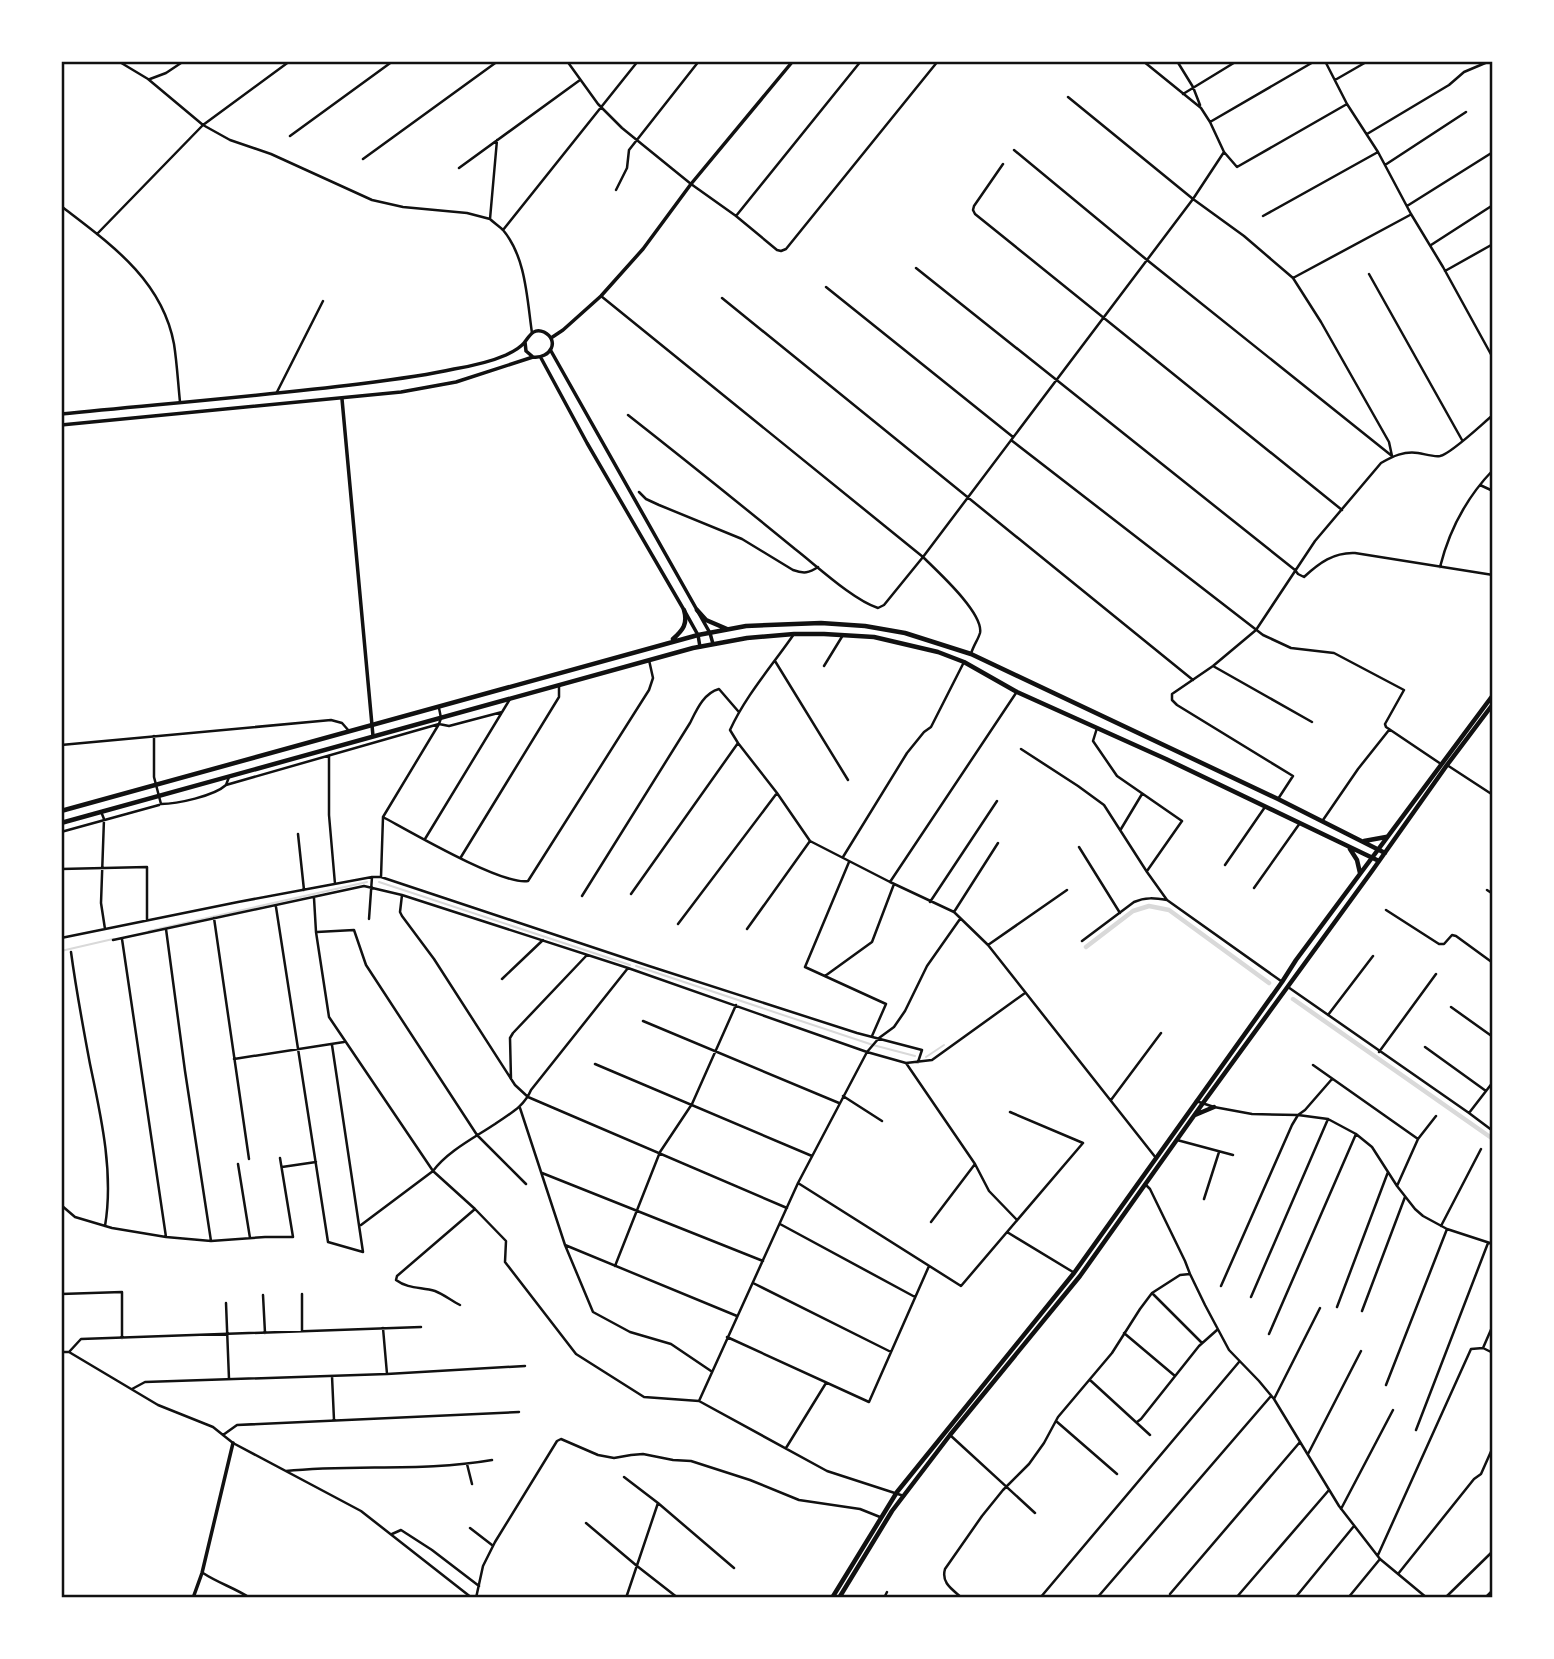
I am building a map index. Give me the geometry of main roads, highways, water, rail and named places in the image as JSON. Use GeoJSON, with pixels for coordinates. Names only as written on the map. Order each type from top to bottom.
{"type":"FeatureCollection","features":[{"type":"Feature","properties":{"kind":"main road"},"geometry":{"type":"LineString","coordinates":[[551,338],[601,296],[643,249],[691,184],[793,61]]}},
{"type":"Feature","properties":{"kind":"main road"},"geometry":{"type":"LineString","coordinates":[[61,414],[275,395],[405,379],[496,359],[517,349],[531,333],[546,333],[551,338],[551,351],[710,633],[713,644]]}},
{"type":"Feature","properties":{"kind":"main road"},"geometry":{"type":"LineString","coordinates":[[525,342],[526,351],[533,357]]}},
{"type":"Feature","properties":{"kind":"main road"},"geometry":{"type":"LineString","coordinates":[[61,425],[401,392],[456,382],[533,357],[541,358],[551,351]]}},
{"type":"Feature","properties":{"kind":"main road"},"geometry":{"type":"LineString","coordinates":[[541,358],[698,635],[700,646]]}},
{"type":"Feature","properties":{"kind":"main road"},"geometry":{"type":"LineString","coordinates":[[342,399],[373,736]]}},
{"type":"Feature","properties":{"kind":"main road"},"geometry":{"type":"LineString","coordinates":[[670,642],[686,625],[684,610]]}},
{"type":"Feature","properties":{"kind":"main road"},"geometry":{"type":"LineString","coordinates":[[697,610],[706,620],[728,629]]}},
{"type":"Feature","properties":{"kind":"main road"},"geometry":{"type":"LineString","coordinates":[[61,811],[698,635],[746,626],[821,623],[865,626],[905,633],[971,654],[1323,820],[1385,853]]}},
{"type":"Feature","properties":{"kind":"main road"},"geometry":{"type":"LineString","coordinates":[[61,823],[700,646],[794,634],[843,635],[874,637],[902,643],[964,662],[1017,692],[1166,758],[1379,861]]}},
{"type":"Feature","properties":{"kind":"main road"},"geometry":{"type":"LineString","coordinates":[[839,1598],[892,1511],[950,1435],[1080,1276],[1385,853],[1493,695]]}},
{"type":"Feature","properties":{"kind":"main road"},"geometry":{"type":"LineString","coordinates":[[832,1598],[897,1492],[1074,1273],[1296,960],[1387,837],[1493,704]]}},
{"type":"Feature","properties":{"kind":"main road"},"geometry":{"type":"LineString","coordinates":[[1166,758],[1171,749]]}},
{"type":"Feature","properties":{"kind":"main road"},"geometry":{"type":"LineString","coordinates":[[1363,841],[1387,837]]}},
{"type":"Feature","properties":{"kind":"main road"},"geometry":{"type":"LineString","coordinates":[[1348,846],[1357,860],[1360,875]]}},
{"type":"Feature","properties":{"kind":"main road"},"geometry":{"type":"LineString","coordinates":[[1194,1115],[1214,1107]]}},
{"type":"Feature","properties":{"kind":"main road"},"geometry":{"type":"LineString","coordinates":[[193,1598],[202,1573],[233,1443]]}},
{"type":"Feature","properties":{"kind":"waterway"},"geometry":{"type":"LineString","coordinates":[[149,931],[367,882]]}},
{"type":"Feature","properties":{"kind":"waterway"},"geometry":{"type":"LineString","coordinates":[[379,882],[630,965]]}},
{"type":"Feature","properties":{"kind":"waterway"},"geometry":{"type":"LineString","coordinates":[[1086,947],[1133,911],[1149,906],[1169,910],[1269,983]]}},
{"type":"Feature","properties":{"kind":"waterway"},"geometry":{"type":"LineString","coordinates":[[61,951],[113,939]]}},
{"type":"Feature","properties":{"kind":"waterway"},"geometry":{"type":"LineString","coordinates":[[636,966],[873,1045],[915,1056]]}},
{"type":"Feature","properties":{"kind":"waterway"},"geometry":{"type":"LineString","coordinates":[[1293,999],[1493,1139]]}},
{"type":"Feature","properties":{"kind":"waterway"},"geometry":{"type":"LineString","coordinates":[[926,1057],[944,1045]]}}]}
